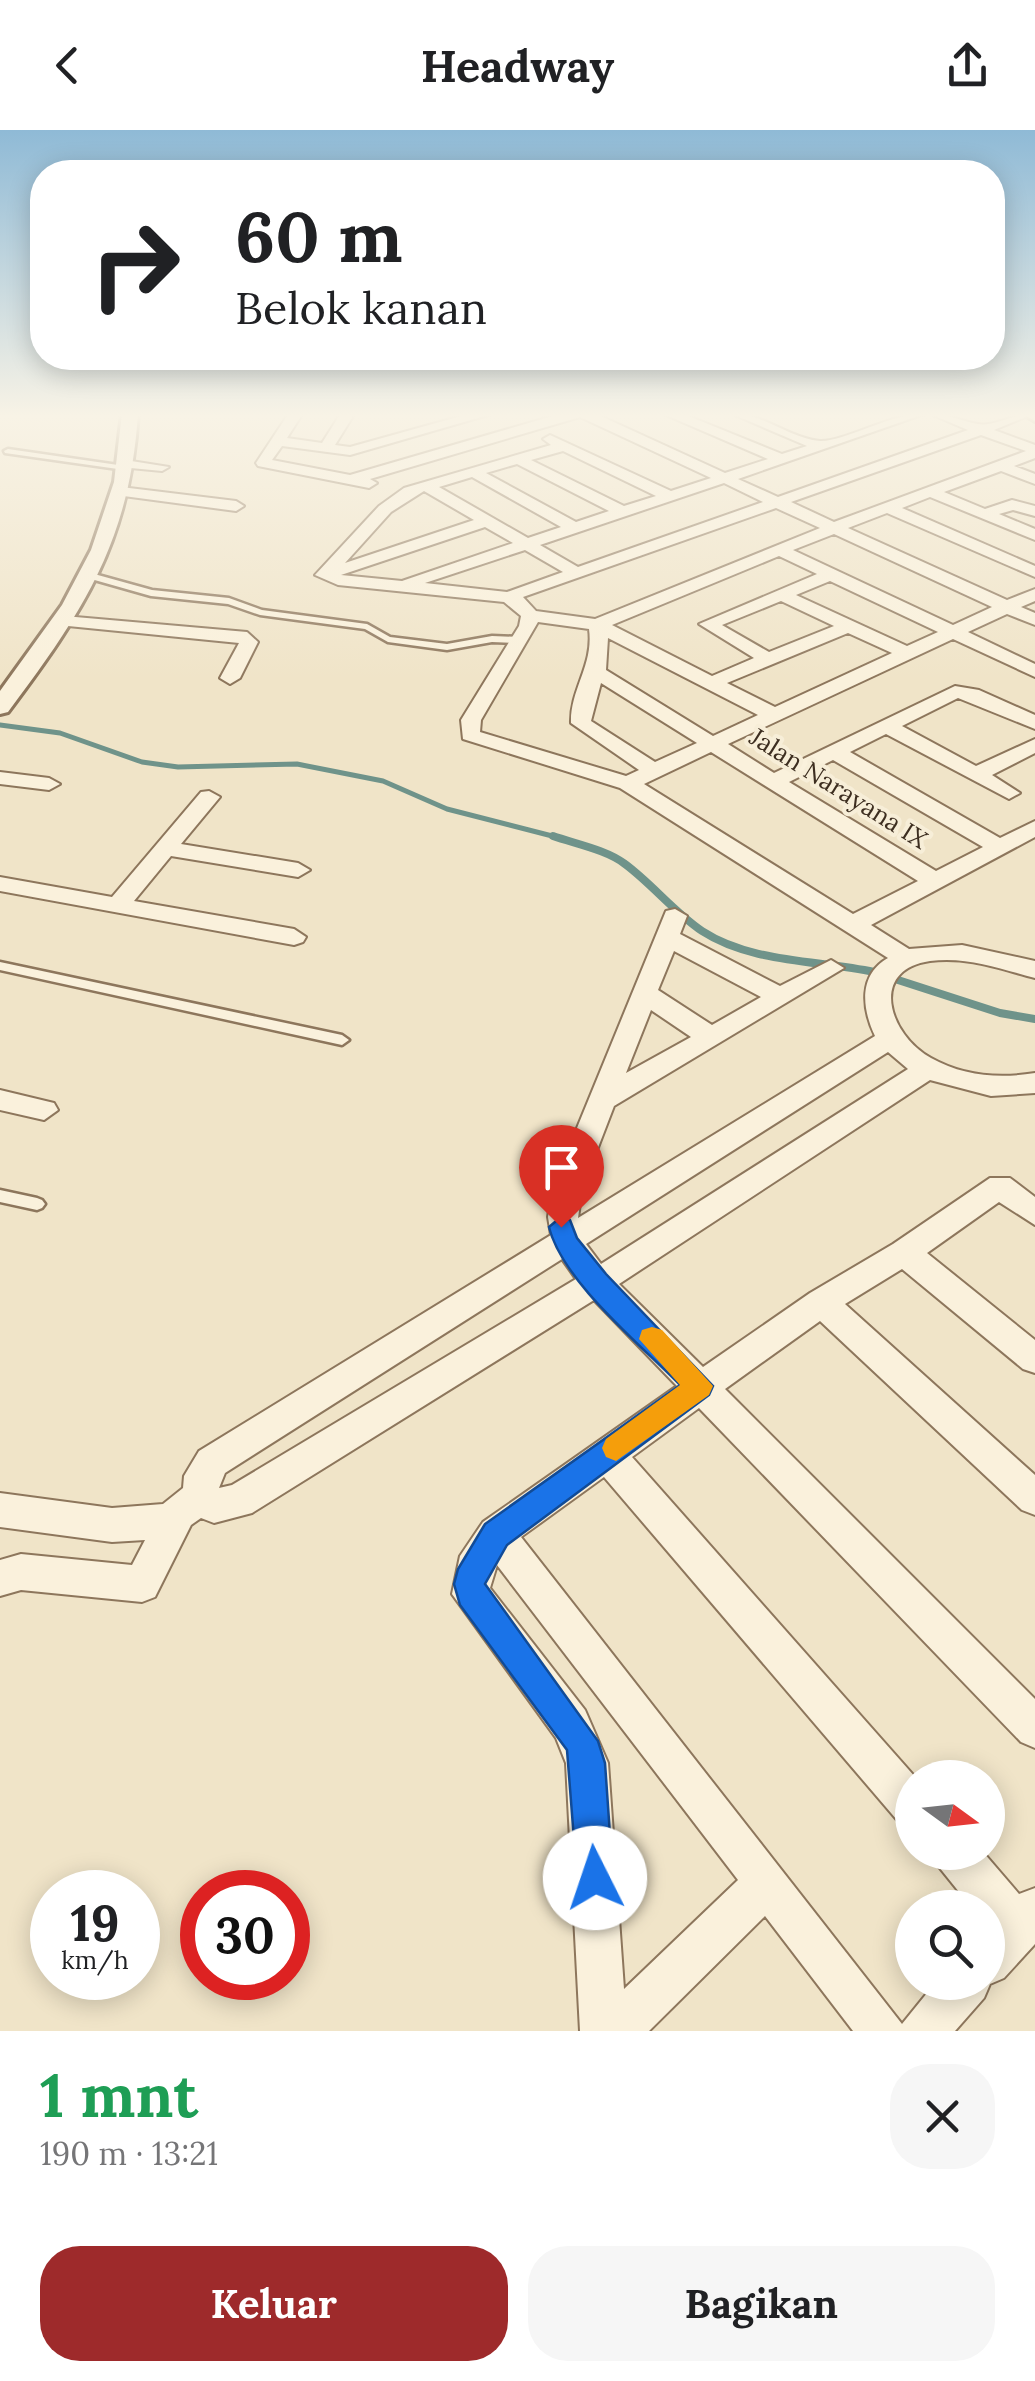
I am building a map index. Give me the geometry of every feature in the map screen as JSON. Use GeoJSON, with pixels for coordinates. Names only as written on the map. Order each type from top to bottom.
{"type":"FeatureCollection","features":[{"type":"Feature","properties":{"kind":"street"},"geometry":{"type":"LineString","coordinates":[[0,707],[64,621],[117,502]]}},
{"type":"Feature","properties":{"kind":"street"},"geometry":{"type":"LineString","coordinates":[[201,502],[236,506]]}},
{"type":"Feature","properties":{"kind":"street"},"geometry":{"type":"LineString","coordinates":[[324,575],[396,502]]}},
{"type":"Feature","properties":{"kind":"street"},"geometry":{"type":"LineString","coordinates":[[446,502],[576,573]]}},
{"type":"Feature","properties":{"kind":"street"},"geometry":{"type":"LineString","coordinates":[[527,502],[575,528]]}},
{"type":"Feature","properties":{"kind":"street"},"geometry":{"type":"LineString","coordinates":[[602,502],[623,512]]}},
{"type":"Feature","properties":{"kind":"street"},"geometry":{"type":"LineString","coordinates":[[400,586],[653,502]]}},
{"type":"Feature","properties":{"kind":"street"},"geometry":{"type":"LineString","coordinates":[[508,597],[777,502],[1035,620]]}},
{"type":"Feature","properties":{"kind":"street"},"geometry":{"type":"LineString","coordinates":[[597,626],[905,502]]}},
{"type":"Feature","properties":{"kind":"street"},"geometry":{"type":"LineString","coordinates":[[955,502],[1035,536]]}},
{"type":"Feature","properties":{"kind":"street"},"geometry":{"type":"LineString","coordinates":[[985,514],[1012,505],[1035,511]]}},
{"type":"Feature","properties":{"kind":"street"},"geometry":{"type":"LineString","coordinates":[[888,508],[1035,572]]}},
{"type":"Feature","properties":{"kind":"street"},"geometry":{"type":"LineString","coordinates":[[385,509],[402,518]]}},
{"type":"Feature","properties":{"kind":"street"},"geometry":{"type":"LineString","coordinates":[[324,575],[487,521]]}},
{"type":"Feature","properties":{"kind":"street"},"geometry":{"type":"LineString","coordinates":[[420,528],[437,536]]}},
{"type":"Feature","properties":{"kind":"street"},"geometry":{"type":"LineString","coordinates":[[994,554],[1035,536]]}},
{"type":"Feature","properties":{"kind":"street"},"geometry":{"type":"LineString","coordinates":[[779,550],[1035,672]]}},
{"type":"Feature","properties":{"kind":"street"},"geometry":{"type":"LineString","coordinates":[[768,659],[708,624],[832,574]]}},
{"type":"Feature","properties":{"kind":"street"},"geometry":{"type":"LineString","coordinates":[[324,575],[508,597],[527,608],[530,616],[520,640],[471,720],[470,735],[628,783],[908,959]]}},
{"type":"Feature","properties":{"kind":"street"},"geometry":{"type":"LineString","coordinates":[[781,594],[906,652]]}},
{"type":"Feature","properties":{"kind":"street"},"geometry":{"type":"LineString","coordinates":[[628,783],[1035,594]]}},
{"type":"Feature","properties":{"kind":"street"},"geometry":{"type":"LineString","coordinates":[[530,616],[597,626],[772,714]]}},
{"type":"Feature","properties":{"kind":"street"},"geometry":{"type":"LineString","coordinates":[[64,621],[247,638],[250,642],[230,678]]}},
{"type":"Feature","properties":{"kind":"street"},"geometry":{"type":"LineString","coordinates":[[597,626],[603,656],[599,674],[581,707],[581,722],[650,770]]}},
{"type":"Feature","properties":{"kind":"street"},"geometry":{"type":"LineString","coordinates":[[712,682],[849,626]]}},
{"type":"Feature","properties":{"kind":"street","name":"Jalan Narayana IX"},"geometry":{"type":"LineString","coordinates":[[599,674],[714,740],[934,881]]}},
{"type":"Feature","properties":{"kind":"street"},"geometry":{"type":"LineString","coordinates":[[776,780],[957,692],[972,694],[1035,723]]}},
{"type":"Feature","properties":{"kind":"street"},"geometry":{"type":"LineString","coordinates":[[887,726],[1008,793]]}},
{"type":"Feature","properties":{"kind":"street"},"geometry":{"type":"LineString","coordinates":[[976,775],[1035,745]]}},
{"type":"Feature","properties":{"kind":"street"},"geometry":{"type":"LineString","coordinates":[[834,752],[1000,847]]}},
{"type":"Feature","properties":{"kind":"street"},"geometry":{"type":"LineString","coordinates":[[0,778],[49,784]]}},
{"type":"Feature","properties":{"kind":"street"},"geometry":{"type":"LineString","coordinates":[[119,904],[209,797]]}},
{"type":"Feature","properties":{"kind":"street"},"geometry":{"type":"LineString","coordinates":[[852,925],[1035,828]]}},
{"type":"Feature","properties":{"kind":"street"},"geometry":{"type":"LineString","coordinates":[[168,848],[298,870]]}},
{"type":"Feature","properties":{"kind":"street"},"geometry":{"type":"LineString","coordinates":[[0,884],[294,938]]}},
{"type":"Feature","properties":{"kind":"street"},"geometry":{"type":"LineString","coordinates":[[781,997],[671,926],[561,1207],[565,1242],[597,1282],[1035,1728]]}},
{"type":"Feature","properties":{"kind":"street"},"geometry":{"type":"LineString","coordinates":[[1030,961],[960,949],[908,959],[888,973],[878,992],[878,1015],[892,1038],[929,1068],[994,1086],[1035,1082]]}},
{"type":"Feature","properties":{"kind":"street"},"geometry":{"type":"LineString","coordinates":[[602,1100],[830,968]]}},
{"type":"Feature","properties":{"kind":"street"},"geometry":{"type":"LineString","coordinates":[[644,993],[712,1037]]}},
{"type":"Feature","properties":{"kind":"street"},"geometry":{"type":"LineString","coordinates":[[0,1578],[21,1572],[142,1584],[212,1462],[892,1038]]}},
{"type":"Feature","properties":{"kind":"street"},"geometry":{"type":"LineString","coordinates":[[0,1510],[112,1525],[239,1501],[597,1282],[929,1068]]}},
{"type":"Feature","properties":{"kind":"street"},"geometry":{"type":"LineString","coordinates":[[0,1100],[44,1110]]}},
{"type":"Feature","properties":{"kind":"street"},"geometry":{"type":"LineString","coordinates":[[604,2031],[588,1763],[571,1724],[472,1594],[473,1569],[496,1534],[699,1386],[1000,1186],[1035,1213]]}},
{"type":"Feature","properties":{"kind":"street"},"geometry":{"type":"LineString","coordinates":[[904,1253],[1035,1360]]}},
{"type":"Feature","properties":{"kind":"street"},"geometry":{"type":"LineString","coordinates":[[821,1302],[1035,1498]]}},
{"type":"Feature","properties":{"kind":"street"},"geometry":{"type":"LineString","coordinates":[[606,1455],[895,1786]]}},
{"type":"Feature","properties":{"kind":"street"},"geometry":{"type":"LineString","coordinates":[[496,1534],[882,2031]]}},
{"type":"Feature","properties":{"kind":"street"},"geometry":{"type":"LineString","coordinates":[[974,1870],[1027,1919],[1005,1943]]}},
{"type":"Feature","properties":{"kind":"street"},"geometry":{"type":"LineString","coordinates":[[615,2031],[767,1883]]}},
{"type":"Feature","properties":{"kind":"street"},"geometry":{"type":"LineString","coordinates":[[923,2031],[951,2000]]}},
{"type":"Feature","properties":{"kind":"lane"},"geometry":{"type":"LineString","coordinates":[[88,574],[151,593],[228,601],[260,612],[367,626],[388,639],[448,647],[492,639],[520,640]]}},
{"type":"Feature","properties":{"kind":"lane"},"geometry":{"type":"LineString","coordinates":[[0,966],[342,1040]]}},
{"type":"Feature","properties":{"kind":"lane"},"geometry":{"type":"LineString","coordinates":[[0,1196],[37,1204]]}},
{"type":"Feature","properties":{"kind":"waterway"},"geometry":{"type":"LineString","coordinates":[[0,725],[60,733],[142,762],[178,767],[297,764],[383,781],[447,809],[556,837]]}},
{"type":"Feature","properties":{"kind":"waterway"},"geometry":{"type":"LineString","coordinates":[[556,837],[618,859],[702,931],[721,941],[763,955],[874,972]]}},
{"type":"Feature","properties":{"kind":"waterway"},"geometry":{"type":"LineString","coordinates":[[898,980],[1000,1013],[1035,1019]]}},
{"type":"Feature","properties":{"kind":"slow traffic"},"geometry":{"type":"LineString","coordinates":[[616,1448],[699,1386],[652,1339]]}},
{"type":"Feature","properties":{"kind":"route"},"geometry":{"type":"LineString","coordinates":[[561,1227],[565,1242],[597,1282],[699,1386],[496,1534],[473,1569],[472,1594],[581,1741],[588,1763],[595,1878]]}}]}
